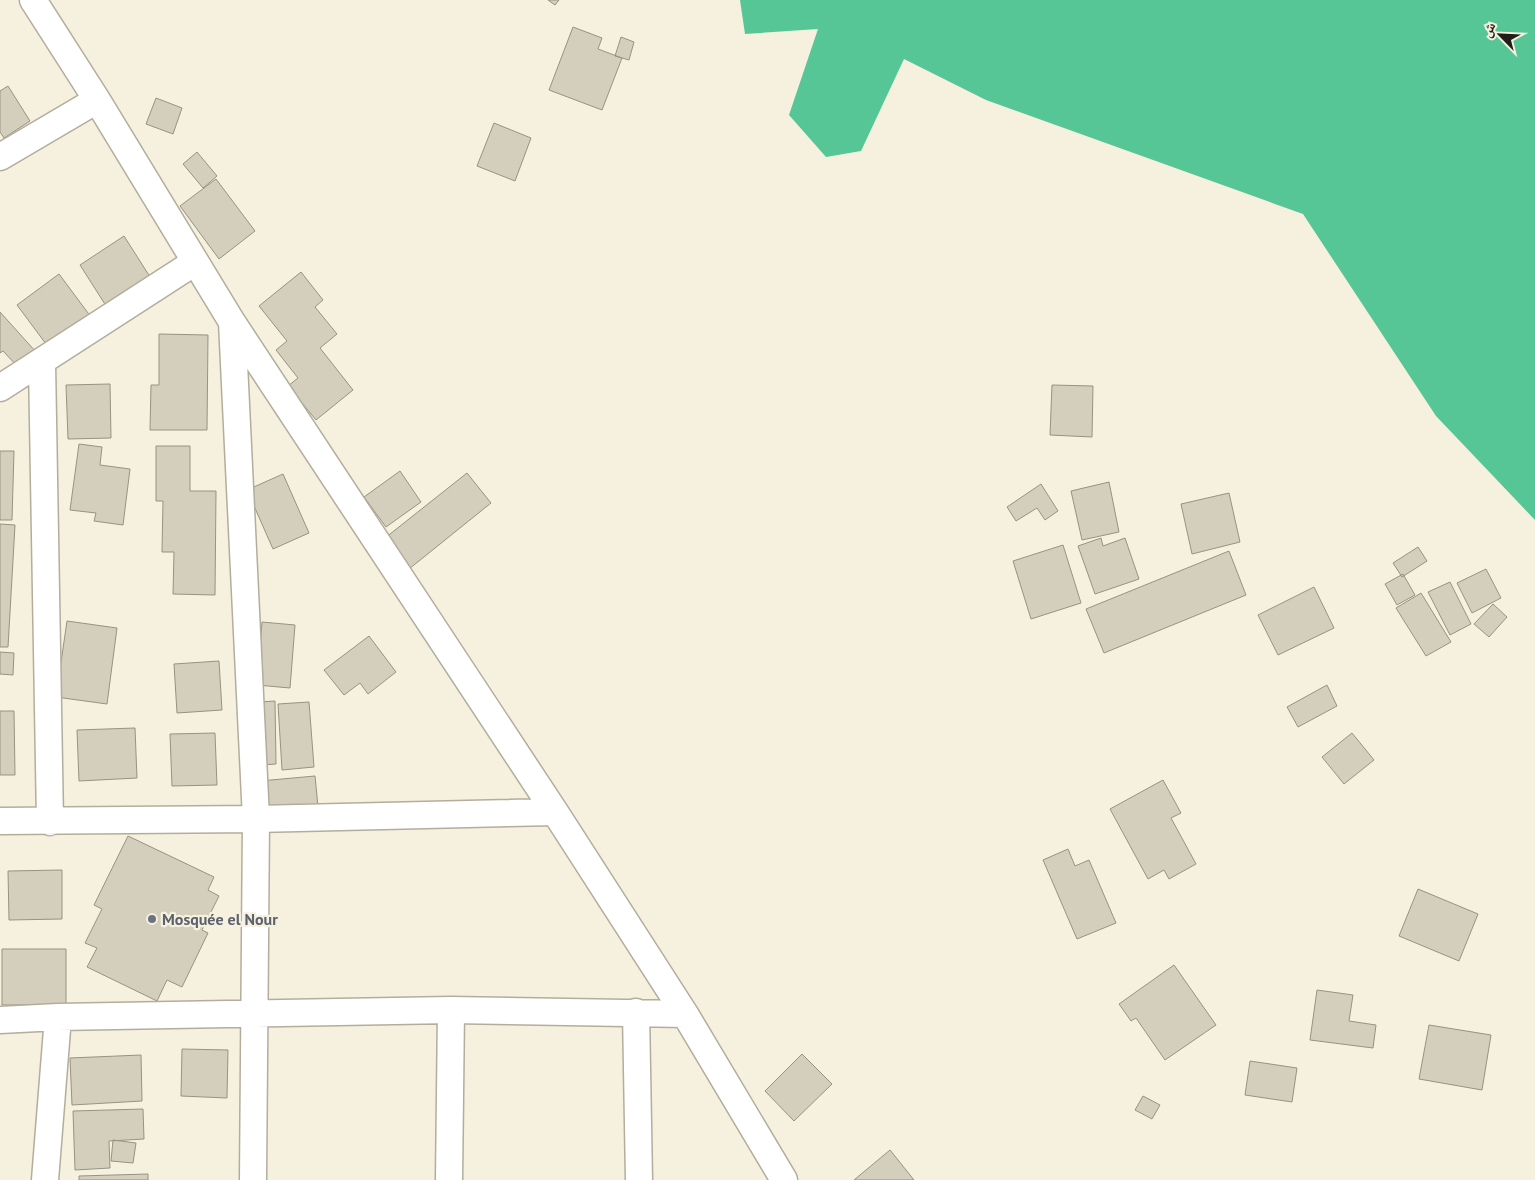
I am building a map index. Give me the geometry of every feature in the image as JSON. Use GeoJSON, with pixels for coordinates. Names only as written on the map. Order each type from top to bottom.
{"type":"FeatureCollection","features":[{"type":"Feature","properties":{"kind":"street"},"geometry":{"type":"LineString","coordinates":[[43,4],[46,20],[232,322],[555,812],[685,1014],[784,1180]]}},
{"type":"Feature","properties":{"kind":"street"},"geometry":{"type":"LineString","coordinates":[[0,157],[97,100]]}},
{"type":"Feature","properties":{"kind":"street"},"geometry":{"type":"LineString","coordinates":[[0,388],[42,363],[195,262]]}},
{"type":"Feature","properties":{"kind":"street"},"geometry":{"type":"LineString","coordinates":[[232,322],[256,819],[253,1180]]}},
{"type":"Feature","properties":{"kind":"street"},"geometry":{"type":"LineString","coordinates":[[42,363],[50,822]]}},
{"type":"Feature","properties":{"kind":"street"},"geometry":{"type":"LineString","coordinates":[[0,821],[256,819],[555,812]]}},
{"type":"Feature","properties":{"kind":"street"},"geometry":{"type":"LineString","coordinates":[[0,1020],[58,1017],[451,1010],[685,1014]]}},
{"type":"Feature","properties":{"kind":"street"},"geometry":{"type":"LineString","coordinates":[[450,1180],[451,1010]]}},
{"type":"Feature","properties":{"kind":"street"},"geometry":{"type":"LineString","coordinates":[[636,1012],[639,1180]]}},
{"type":"Feature","properties":{"kind":"street"},"geometry":{"type":"LineString","coordinates":[[45,1180],[58,1017]]}},
{"type":"Feature","properties":{"kind":"green space"},"geometry":{"type":"Polygon","coordinates":[[[740,0],[1535,0],[1535,520],[1436,416],[1303,214],[986,100],[904,59],[861,151],[826,157],[789,115],[818,29],[745,34],[740,0]]]}},
{"type":"Feature","properties":{"kind":"building"},"geometry":{"type":"Polygon","coordinates":[[[548,0],[559,0],[555,5],[548,0]]]}},
{"type":"Feature","properties":{"kind":"building"},"geometry":{"type":"Polygon","coordinates":[[[573,27],[602,38],[598,49],[622,58],[602,110],[549,90],[573,27]]]}},
{"type":"Feature","properties":{"kind":"building"},"geometry":{"type":"Polygon","coordinates":[[[621,37],[634,42],[629,60],[615,56],[621,37]]]}},
{"type":"Feature","properties":{"kind":"building"},"geometry":{"type":"Polygon","coordinates":[[[8,86],[30,121],[4,138],[0,132],[0,91],[8,86]]]}},
{"type":"Feature","properties":{"kind":"building"},"geometry":{"type":"Polygon","coordinates":[[[156,98],[182,108],[173,134],[146,124],[156,98]]]}},
{"type":"Feature","properties":{"kind":"building"},"geometry":{"type":"Polygon","coordinates":[[[494,123],[531,138],[515,181],[477,166],[494,123]]]}},
{"type":"Feature","properties":{"kind":"building"},"geometry":{"type":"Polygon","coordinates":[[[197,152],[217,176],[203,188],[183,164],[197,152]]]}},
{"type":"Feature","properties":{"kind":"building"},"geometry":{"type":"Polygon","coordinates":[[[216,179],[255,231],[219,259],[180,206],[216,179]]]}},
{"type":"Feature","properties":{"kind":"building"},"geometry":{"type":"Polygon","coordinates":[[[124,236],[152,280],[108,309],[80,265],[124,236]]]}},
{"type":"Feature","properties":{"kind":"building"},"geometry":{"type":"Polygon","coordinates":[[[301,272],[323,300],[315,307],[337,334],[320,348],[353,390],[316,420],[288,386],[298,378],[276,350],[287,341],[259,306],[301,272]]]}},
{"type":"Feature","properties":{"kind":"building"},"geometry":{"type":"Polygon","coordinates":[[[59,274],[91,317],[49,348],[17,305],[59,274]]]}},
{"type":"Feature","properties":{"kind":"building"},"geometry":{"type":"Polygon","coordinates":[[[0,312],[36,352],[19,368],[3,351],[0,353],[0,312]]]}},
{"type":"Feature","properties":{"kind":"building"},"geometry":{"type":"Polygon","coordinates":[[[159,334],[208,335],[207,430],[150,430],[151,385],[159,385],[159,334]]]}},
{"type":"Feature","properties":{"kind":"building"},"geometry":{"type":"Polygon","coordinates":[[[110,384],[111,438],[68,439],[66,385],[110,384]]]}},
{"type":"Feature","properties":{"kind":"building"},"geometry":{"type":"Polygon","coordinates":[[[1052,385],[1093,386],[1092,437],[1050,435],[1052,385]]]}},
{"type":"Feature","properties":{"kind":"building"},"geometry":{"type":"Polygon","coordinates":[[[79,444],[102,447],[100,465],[130,469],[123,525],[94,521],[96,513],[70,510],[79,444]]]}},
{"type":"Feature","properties":{"kind":"building"},"geometry":{"type":"Polygon","coordinates":[[[156,446],[190,446],[190,491],[216,491],[215,595],[173,594],[174,552],[162,552],[163,501],[156,501],[156,446]]]}},
{"type":"Feature","properties":{"kind":"building"},"geometry":{"type":"Polygon","coordinates":[[[0,451],[14,451],[12,520],[0,520],[0,451]]]}},
{"type":"Feature","properties":{"kind":"building"},"geometry":{"type":"Polygon","coordinates":[[[400,471],[421,502],[386,527],[364,497],[400,471]]]}},
{"type":"Feature","properties":{"kind":"building"},"geometry":{"type":"Polygon","coordinates":[[[467,473],[491,503],[409,569],[385,538],[467,473]]]}},
{"type":"Feature","properties":{"kind":"building"},"geometry":{"type":"Polygon","coordinates":[[[283,474],[309,533],[273,549],[247,490],[283,474]]]}},
{"type":"Feature","properties":{"kind":"building"},"geometry":{"type":"Polygon","coordinates":[[[1109,482],[1119,532],[1082,540],[1071,491],[1109,482]]]}},
{"type":"Feature","properties":{"kind":"building"},"geometry":{"type":"Polygon","coordinates":[[[1041,484],[1058,511],[1045,520],[1037,508],[1016,521],[1007,507],[1041,484]]]}},
{"type":"Feature","properties":{"kind":"building"},"geometry":{"type":"Polygon","coordinates":[[[1229,493],[1240,542],[1192,554],[1181,504],[1229,493]]]}},
{"type":"Feature","properties":{"kind":"building"},"geometry":{"type":"Polygon","coordinates":[[[0,524],[15,525],[8,647],[0,647],[0,524]]]}},
{"type":"Feature","properties":{"kind":"building"},"geometry":{"type":"Polygon","coordinates":[[[1101,538],[1103,546],[1125,538],[1139,579],[1095,594],[1078,546],[1101,538]]]}},
{"type":"Feature","properties":{"kind":"building"},"geometry":{"type":"Polygon","coordinates":[[[1063,545],[1081,603],[1031,619],[1013,561],[1063,545]]]}},
{"type":"Feature","properties":{"kind":"building"},"geometry":{"type":"Polygon","coordinates":[[[1418,547],[1427,561],[1402,577],[1393,563],[1418,547]]]}},
{"type":"Feature","properties":{"kind":"building"},"geometry":{"type":"Polygon","coordinates":[[[1229,551],[1246,595],[1104,653],[1086,609],[1229,551]]]}},
{"type":"Feature","properties":{"kind":"building"},"geometry":{"type":"Polygon","coordinates":[[[1486,569],[1501,598],[1472,613],[1457,583],[1486,569]]]}},
{"type":"Feature","properties":{"kind":"building"},"geometry":{"type":"Polygon","coordinates":[[[1403,574],[1415,595],[1397,605],[1385,584],[1403,574]]]}},
{"type":"Feature","properties":{"kind":"building"},"geometry":{"type":"Polygon","coordinates":[[[1450,582],[1471,624],[1450,635],[1428,592],[1450,582]]]}},
{"type":"Feature","properties":{"kind":"building"},"geometry":{"type":"Polygon","coordinates":[[[1314,587],[1334,628],[1278,655],[1258,615],[1314,587]]]}},
{"type":"Feature","properties":{"kind":"building"},"geometry":{"type":"Polygon","coordinates":[[[1421,593],[1451,642],[1426,656],[1396,608],[1421,593]]]}},
{"type":"Feature","properties":{"kind":"building"},"geometry":{"type":"Polygon","coordinates":[[[1493,604],[1507,617],[1489,637],[1474,624],[1493,604]]]}},
{"type":"Feature","properties":{"kind":"building"},"geometry":{"type":"Polygon","coordinates":[[[67,621],[117,628],[107,704],[56,697],[67,621]]]}},
{"type":"Feature","properties":{"kind":"building"},"geometry":{"type":"Polygon","coordinates":[[[262,622],[295,625],[290,688],[257,685],[262,622]]]}},
{"type":"Feature","properties":{"kind":"building"},"geometry":{"type":"Polygon","coordinates":[[[369,636],[396,672],[368,694],[360,683],[344,695],[324,670],[369,636]]]}},
{"type":"Feature","properties":{"kind":"building"},"geometry":{"type":"Polygon","coordinates":[[[0,652],[14,653],[13,675],[0,674],[0,652]]]}},
{"type":"Feature","properties":{"kind":"building"},"geometry":{"type":"Polygon","coordinates":[[[219,661],[222,710],[177,713],[174,664],[219,661]]]}},
{"type":"Feature","properties":{"kind":"building"},"geometry":{"type":"Polygon","coordinates":[[[1327,685],[1337,706],[1298,727],[1287,707],[1327,685]]]}},
{"type":"Feature","properties":{"kind":"building"},"geometry":{"type":"Polygon","coordinates":[[[275,701],[276,764],[261,765],[259,702],[275,701]]]}},
{"type":"Feature","properties":{"kind":"building"},"geometry":{"type":"Polygon","coordinates":[[[309,702],[314,767],[282,770],[278,704],[309,702]]]}},
{"type":"Feature","properties":{"kind":"building"},"geometry":{"type":"Polygon","coordinates":[[[0,711],[14,711],[15,775],[0,775],[0,711]]]}},
{"type":"Feature","properties":{"kind":"building"},"geometry":{"type":"Polygon","coordinates":[[[135,728],[137,778],[79,781],[77,730],[135,728]]]}},
{"type":"Feature","properties":{"kind":"building"},"geometry":{"type":"Polygon","coordinates":[[[215,733],[217,785],[172,786],[170,734],[215,733]]]}},
{"type":"Feature","properties":{"kind":"building"},"geometry":{"type":"Polygon","coordinates":[[[1352,733],[1374,760],[1344,784],[1322,757],[1352,733]]]}},
{"type":"Feature","properties":{"kind":"building"},"geometry":{"type":"Polygon","coordinates":[[[315,776],[319,817],[263,822],[260,781],[315,776]]]}},
{"type":"Feature","properties":{"kind":"building"},"geometry":{"type":"Polygon","coordinates":[[[1163,780],[1181,813],[1171,818],[1196,864],[1169,879],[1164,870],[1148,879],[1110,809],[1163,780]]]}},
{"type":"Feature","properties":{"kind":"building","name":"Mosquée el Nour"},"geometry":{"type":"Polygon","coordinates":[[[128,836],[214,877],[208,890],[219,896],[202,930],[208,933],[182,987],[167,980],[157,1001],[87,967],[97,948],[85,943],[102,909],[94,905],[128,836]]]}},
{"type":"Feature","properties":{"kind":"building"},"geometry":{"type":"Polygon","coordinates":[[[1068,849],[1075,866],[1089,860],[1116,923],[1077,939],[1043,860],[1068,849]]]}},
{"type":"Feature","properties":{"kind":"building"},"geometry":{"type":"Polygon","coordinates":[[[62,870],[62,919],[9,920],[8,871],[62,870]]]}},
{"type":"Feature","properties":{"kind":"building"},"geometry":{"type":"Polygon","coordinates":[[[1418,889],[1478,914],[1459,961],[1399,936],[1418,889]]]}},
{"type":"Feature","properties":{"kind":"building"},"geometry":{"type":"Polygon","coordinates":[[[2,949],[66,949],[66,1005],[2,1005],[2,949]]]}},
{"type":"Feature","properties":{"kind":"building"},"geometry":{"type":"Polygon","coordinates":[[[1174,965],[1216,1025],[1165,1060],[1136,1018],[1131,1021],[1119,1004],[1174,965]]]}},
{"type":"Feature","properties":{"kind":"building"},"geometry":{"type":"Polygon","coordinates":[[[1317,990],[1353,995],[1349,1021],[1376,1025],[1373,1048],[1310,1040],[1317,990]]]}},
{"type":"Feature","properties":{"kind":"building"},"geometry":{"type":"Polygon","coordinates":[[[1429,1025],[1491,1035],[1482,1090],[1419,1079],[1429,1025]]]}},
{"type":"Feature","properties":{"kind":"building"},"geometry":{"type":"Polygon","coordinates":[[[182,1049],[228,1050],[227,1098],[181,1096],[182,1049]]]}},
{"type":"Feature","properties":{"kind":"building"},"geometry":{"type":"Polygon","coordinates":[[[802,1054],[832,1084],[794,1121],[765,1091],[802,1054]]]}},
{"type":"Feature","properties":{"kind":"building"},"geometry":{"type":"Polygon","coordinates":[[[141,1055],[142,1101],[72,1105],[70,1058],[141,1055]]]}},
{"type":"Feature","properties":{"kind":"building"},"geometry":{"type":"Polygon","coordinates":[[[1250,1061],[1297,1068],[1292,1102],[1245,1095],[1250,1061]]]}},
{"type":"Feature","properties":{"kind":"building"},"geometry":{"type":"Polygon","coordinates":[[[1143,1096],[1160,1105],[1152,1119],[1135,1110],[1143,1096]]]}},
{"type":"Feature","properties":{"kind":"building"},"geometry":{"type":"Polygon","coordinates":[[[143,1109],[144,1139],[109,1141],[110,1168],[75,1170],[73,1111],[143,1109]]]}},
{"type":"Feature","properties":{"kind":"building"},"geometry":{"type":"Polygon","coordinates":[[[113,1140],[136,1143],[133,1163],[111,1161],[113,1140]]]}},
{"type":"Feature","properties":{"kind":"building"},"geometry":{"type":"Polygon","coordinates":[[[890,1150],[914,1180],[854,1180],[890,1150]]]}},
{"type":"Feature","properties":{"kind":"building"},"geometry":{"type":"Polygon","coordinates":[[[148,1174],[148,1180],[79,1180],[79,1176],[148,1174]]]}},
{"type":"Feature","properties":{"kind":"place","name":"Mosquée el Nour"},"geometry":{"type":"Point","coordinates":[152,919]}}]}
